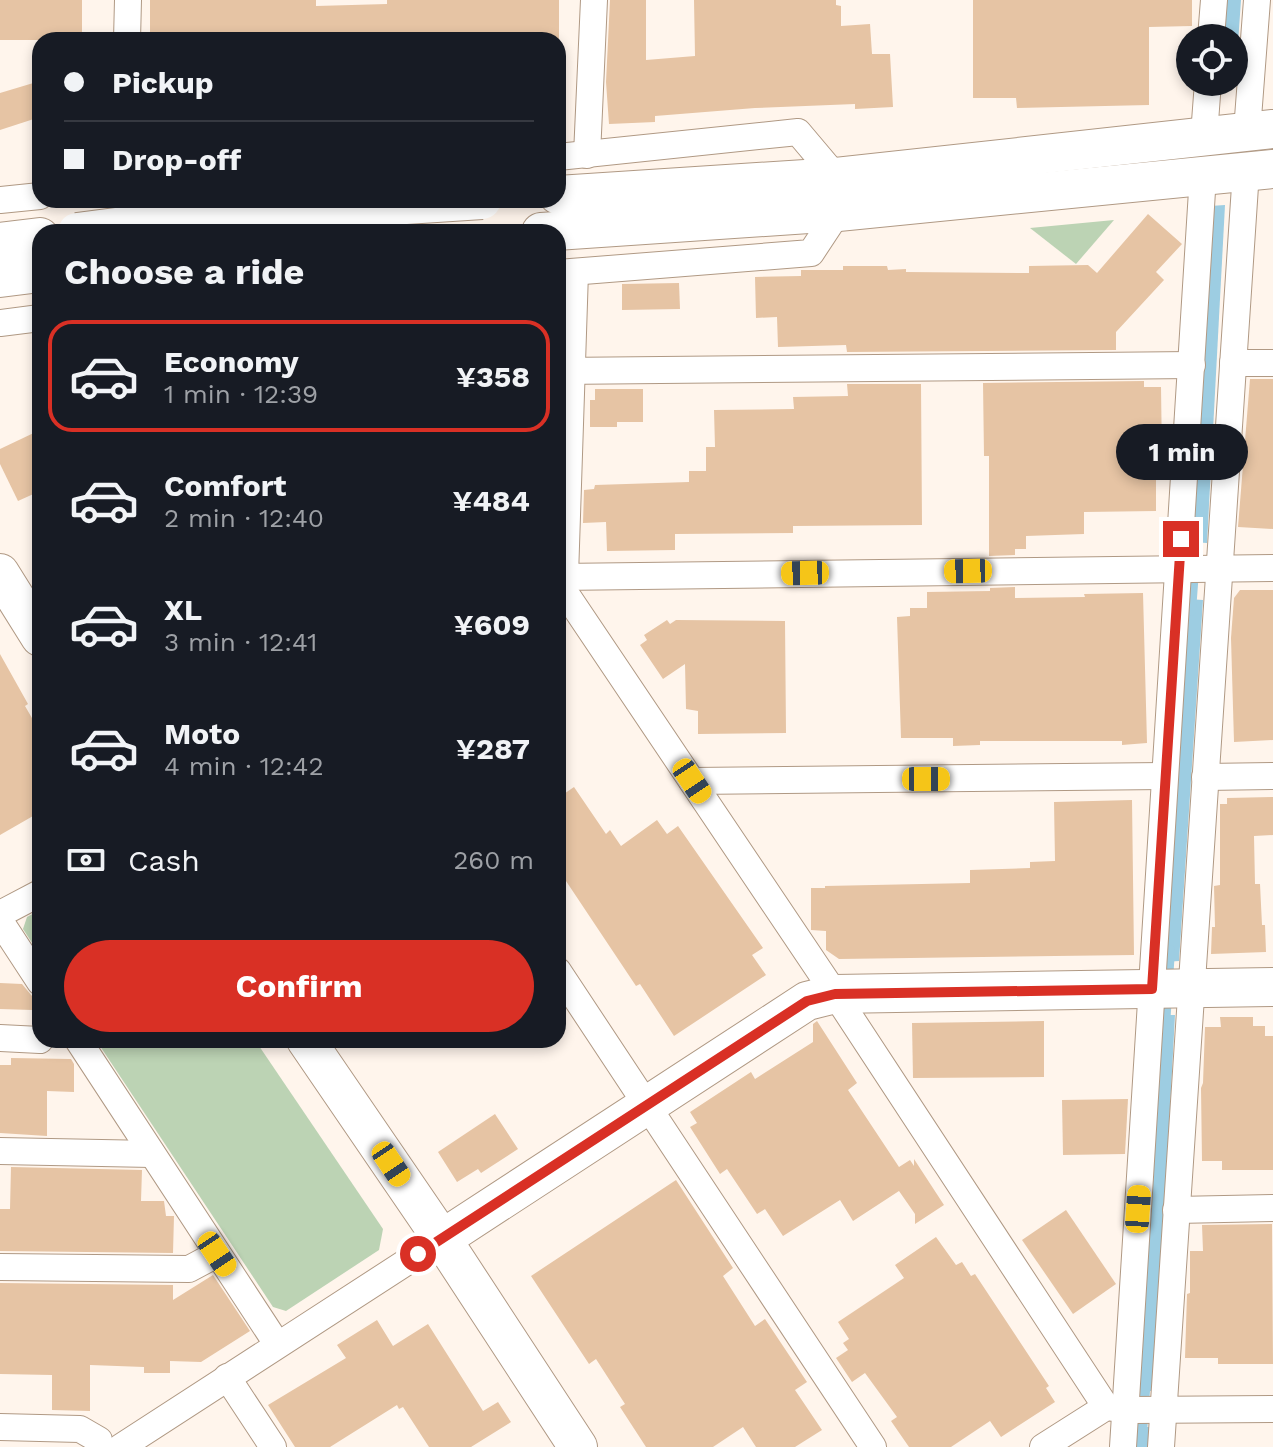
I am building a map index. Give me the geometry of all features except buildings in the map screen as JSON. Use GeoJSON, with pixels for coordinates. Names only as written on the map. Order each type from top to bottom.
{"type":"FeatureCollection","features":[{"type":"Feature","properties":{"kind":"street"},"geometry":{"type":"LineString","coordinates":[[127,32],[128,0]]}},
{"type":"Feature","properties":{"kind":"street"},"geometry":{"type":"LineString","coordinates":[[587,155],[594,0]]}},
{"type":"Feature","properties":{"kind":"street"},"geometry":{"type":"LineString","coordinates":[[1212,24],[1214,0]]}},
{"type":"Feature","properties":{"kind":"street"},"geometry":{"type":"LineString","coordinates":[[837,194],[1204,135],[1260,130],[1257,0]]}},
{"type":"Feature","properties":{"kind":"street"},"geometry":{"type":"LineString","coordinates":[[1204,135],[1207,96]]}},
{"type":"Feature","properties":{"kind":"street"},"geometry":{"type":"LineString","coordinates":[[566,156],[798,132],[837,194]]}},
{"type":"Feature","properties":{"kind":"street"},"geometry":{"type":"LineString","coordinates":[[566,228],[783,198],[1259,170],[1233,363],[1216,568],[1205,777],[1171,988],[1137,1409]]}},
{"type":"Feature","properties":{"kind":"street"},"geometry":{"type":"LineString","coordinates":[[1123,1447],[1137,1409],[1176,1210],[1164,776],[1181,568],[1203,175]]}},
{"type":"Feature","properties":{"kind":"street"},"geometry":{"type":"LineString","coordinates":[[837,194],[811,253],[567,272],[566,371],[1192,365]]}},
{"type":"Feature","properties":{"kind":"street"},"geometry":{"type":"LineString","coordinates":[[566,195],[783,198]]}},
{"type":"Feature","properties":{"kind":"street"},"geometry":{"type":"LineString","coordinates":[[0,200],[32,197]]}},
{"type":"Feature","properties":{"kind":"street"},"geometry":{"type":"LineString","coordinates":[[139,224],[360,208]]}},
{"type":"Feature","properties":{"kind":"street"},"geometry":{"type":"LineString","coordinates":[[0,242],[32,238]]}},
{"type":"Feature","properties":{"kind":"street"},"geometry":{"type":"LineString","coordinates":[[0,278],[32,274]]}},
{"type":"Feature","properties":{"kind":"street"},"geometry":{"type":"LineString","coordinates":[[0,323],[32,319]]}},
{"type":"Feature","properties":{"kind":"street"},"geometry":{"type":"LineString","coordinates":[[1233,363],[1273,363]]}},
{"type":"Feature","properties":{"kind":"street"},"geometry":{"type":"LineString","coordinates":[[566,578],[1273,568]]}},
{"type":"Feature","properties":{"kind":"street"},"geometry":{"type":"LineString","coordinates":[[1,578],[32,625]]}},
{"type":"Feature","properties":{"kind":"street"},"geometry":{"type":"LineString","coordinates":[[566,587],[835,994],[1137,1409],[1161,1447]]}},
{"type":"Feature","properties":{"kind":"street"},"geometry":{"type":"LineString","coordinates":[[692,781],[1164,776]]}},
{"type":"Feature","properties":{"kind":"street"},"geometry":{"type":"LineString","coordinates":[[1205,777],[1273,776]]}},
{"type":"Feature","properties":{"kind":"street"},"geometry":{"type":"LineString","coordinates":[[0,914],[32,897]]}},
{"type":"Feature","properties":{"kind":"street"},"geometry":{"type":"LineString","coordinates":[[0,921],[32,970]]}},
{"type":"Feature","properties":{"kind":"street"},"geometry":{"type":"LineString","coordinates":[[566,983],[873,1447]]}},
{"type":"Feature","properties":{"kind":"street"},"geometry":{"type":"LineString","coordinates":[[121,1447],[807,1001],[835,994],[1273,987]]}},
{"type":"Feature","properties":{"kind":"street"},"geometry":{"type":"LineString","coordinates":[[0,1038],[32,1040]]}},
{"type":"Feature","properties":{"kind":"street"},"geometry":{"type":"LineString","coordinates":[[83,1048],[277,1344]]}},
{"type":"Feature","properties":{"kind":"street"},"geometry":{"type":"LineString","coordinates":[[311,1048],[442,1239],[578,1447]]}},
{"type":"Feature","properties":{"kind":"street"},"geometry":{"type":"LineString","coordinates":[[0,1151],[152,1154]]}},
{"type":"Feature","properties":{"kind":"street"},"geometry":{"type":"LineString","coordinates":[[1176,1210],[1273,1208]]}},
{"type":"Feature","properties":{"kind":"street"},"geometry":{"type":"LineString","coordinates":[[0,1267],[189,1269],[217,1254]]}},
{"type":"Feature","properties":{"kind":"street"},"geometry":{"type":"LineString","coordinates":[[227,1377],[273,1447]]}},
{"type":"Feature","properties":{"kind":"street"},"geometry":{"type":"LineString","coordinates":[[1043,1447],[1137,1409],[1273,1409]]}},
{"type":"Feature","properties":{"kind":"street"},"geometry":{"type":"LineString","coordinates":[[0,1427],[80,1429],[99,1440],[100,1447]]}},
{"type":"Feature","properties":{"kind":"green space"},"geometry":{"type":"Polygon","coordinates":[[[1114,220],[1076,264],[1030,228],[1114,220]]]}},
{"type":"Feature","properties":{"kind":"green space"},"geometry":{"type":"Polygon","coordinates":[[[32,914],[32,943],[23,929],[27,917],[32,914]]]}},
{"type":"Feature","properties":{"kind":"green space"},"geometry":{"type":"Polygon","coordinates":[[[101,1048],[260,1048],[383,1229],[379,1250],[286,1311],[273,1307],[101,1048]]]}},
{"type":"Feature","properties":{"kind":"water"},"geometry":{"type":"Polygon","coordinates":[[[1224,0],[1241,0],[1239,24],[1222,24],[1224,0]]]}},
{"type":"Feature","properties":{"kind":"water"},"geometry":{"type":"Polygon","coordinates":[[[1225,205],[1207,543],[1192,542],[1210,206],[1225,205]]]}},
{"type":"Feature","properties":{"kind":"water"},"geometry":{"type":"Polygon","coordinates":[[[1188,599],[1203,600],[1179,961],[1164,962],[1188,599]]]}},
{"type":"Feature","properties":{"kind":"water"},"geometry":{"type":"Polygon","coordinates":[[[1160,1015],[1175,1015],[1155,1391],[1139,1391],[1160,1015]]]}},
{"type":"Feature","properties":{"kind":"water"},"geometry":{"type":"Polygon","coordinates":[[[1135,1427],[1151,1427],[1149,1447],[1133,1447],[1135,1427]]]}},
{"type":"Feature","properties":{"kind":"waterway"},"geometry":{"type":"LineString","coordinates":[[1191,611],[1197,531]]}},
{"type":"Feature","properties":{"kind":"waterway"},"geometry":{"type":"LineString","coordinates":[[1165,1026],[1170,950]]}},
{"type":"Feature","properties":{"kind":"waterway"},"geometry":{"type":"LineString","coordinates":[[1141,1447],[1146,1377]]}},
{"type":"Feature","properties":{"kind":"route"},"geometry":{"type":"LineString","coordinates":[[418,1254],[807,1001],[835,994],[1152,989],[1181,539]]}}]}
